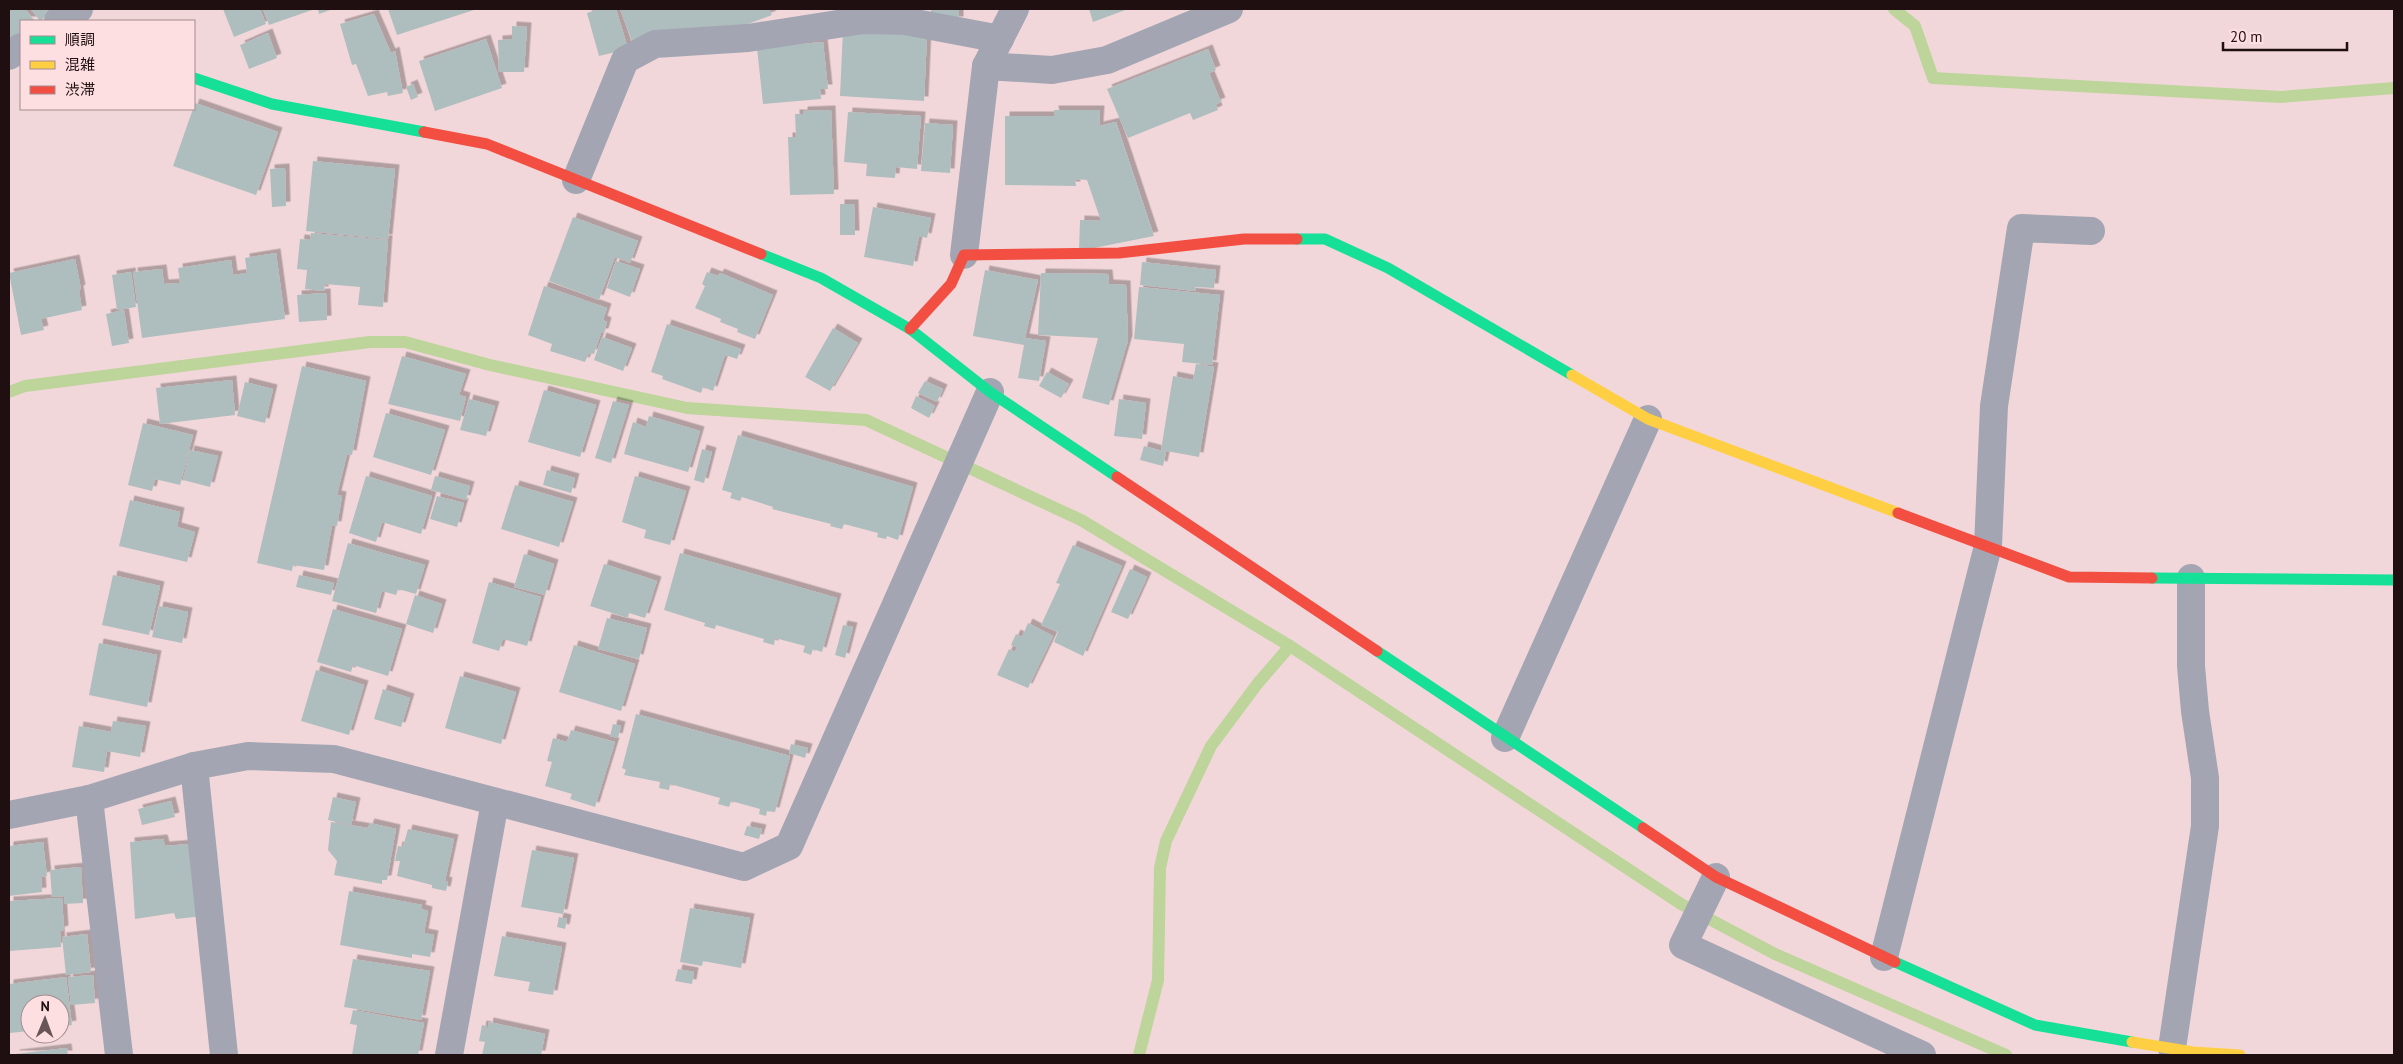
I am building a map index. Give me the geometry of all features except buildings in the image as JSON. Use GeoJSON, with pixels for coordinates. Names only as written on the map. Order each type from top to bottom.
{"type":"FeatureCollection","features":[{"type":"Feature","properties":{"kind":"street"},"geometry":{"type":"LineString","coordinates":[[60,20],[78,9]]}},
{"type":"Feature","properties":{"kind":"street"},"geometry":{"type":"LineString","coordinates":[[910,329],[951,284],[964,255],[986,66],[1015,9]]}},
{"type":"Feature","properties":{"kind":"street"},"geometry":{"type":"LineString","coordinates":[[986,66],[1052,70],[1107,60],[1229,9]]}},
{"type":"Feature","properties":{"kind":"street"},"geometry":{"type":"LineString","coordinates":[[576,180],[625,60],[655,44],[748,38],[863,20],[905,21],[1000,39]]}},
{"type":"Feature","properties":{"kind":"street"},"geometry":{"type":"LineString","coordinates":[[9,56],[20,48]]}},
{"type":"Feature","properties":{"kind":"street"},"geometry":{"type":"LineString","coordinates":[[195,78],[272,104],[487,144],[821,278],[910,329],[990,392],[1505,738],[1716,877],[1884,957],[2035,1024],[2172,1048],[2240,1055]]}},
{"type":"Feature","properties":{"kind":"street"},"geometry":{"type":"LineString","coordinates":[[1884,957],[1988,546],[1994,406],[2021,228],[2090,231]]}},
{"type":"Feature","properties":{"kind":"street"},"geometry":{"type":"LineString","coordinates":[[964,255],[1119,253],[1244,239],[1324,239],[1388,268],[1648,419],[2069,577],[2394,580]]}},
{"type":"Feature","properties":{"kind":"street"},"geometry":{"type":"LineString","coordinates":[[9,815],[89,799],[194,766],[248,756],[334,759],[744,867],[789,846],[990,392]]}},
{"type":"Feature","properties":{"kind":"street"},"geometry":{"type":"LineString","coordinates":[[1505,738],[1648,419]]}},
{"type":"Feature","properties":{"kind":"street"},"geometry":{"type":"LineString","coordinates":[[2172,1048],[2205,826],[2205,778],[2195,711],[2191,666],[2191,578]]}},
{"type":"Feature","properties":{"kind":"street"},"geometry":{"type":"LineString","coordinates":[[194,766],[224,1055]]}},
{"type":"Feature","properties":{"kind":"street"},"geometry":{"type":"LineString","coordinates":[[89,799],[120,1055]]}},
{"type":"Feature","properties":{"kind":"street"},"geometry":{"type":"LineString","coordinates":[[449,1055],[495,802]]}},
{"type":"Feature","properties":{"kind":"street"},"geometry":{"type":"LineString","coordinates":[[1716,877],[1683,945],[1922,1055]]}},
{"type":"Feature","properties":{"kind":"waterway"},"geometry":{"type":"LineString","coordinates":[[1894,9],[1915,26],[1933,78],[2281,97],[2394,88]]}},
{"type":"Feature","properties":{"kind":"waterway"},"geometry":{"type":"LineString","coordinates":[[9,392],[25,386],[370,342],[405,342],[490,365],[687,408],[866,420],[1081,520],[1290,646],[1681,904],[1775,954],[2006,1055]]}},
{"type":"Feature","properties":{"kind":"waterway"},"geometry":{"type":"LineString","coordinates":[[1139,1055],[1158,980],[1160,868],[1166,841],[1211,746],[1258,683],[1290,646]]}},
{"type":"Feature","properties":{"kind":"traffic: fast"},"geometry":{"type":"LineString","coordinates":[[195,78],[272,104],[424,132]]}},
{"type":"Feature","properties":{"kind":"traffic: fast"},"geometry":{"type":"LineString","coordinates":[[1297,239],[1325,239],[1388,268],[1572,375]]}},
{"type":"Feature","properties":{"kind":"traffic: fast"},"geometry":{"type":"LineString","coordinates":[[761,254],[821,278],[910,329],[990,392],[1117,477]]}},
{"type":"Feature","properties":{"kind":"traffic: fast"},"geometry":{"type":"LineString","coordinates":[[2152,578],[2394,580]]}},
{"type":"Feature","properties":{"kind":"traffic: fast"},"geometry":{"type":"LineString","coordinates":[[1377,651],[1643,828]]}},
{"type":"Feature","properties":{"kind":"traffic: fast"},"geometry":{"type":"LineString","coordinates":[[1895,962],[2035,1025],[2132,1042]]}},
{"type":"Feature","properties":{"kind":"traffic: slow"},"geometry":{"type":"LineString","coordinates":[[1572,375],[1648,419],[1898,513]]}},
{"type":"Feature","properties":{"kind":"traffic: slow"},"geometry":{"type":"LineString","coordinates":[[2132,1042],[2193,1052],[2240,1055]]}},
{"type":"Feature","properties":{"kind":"traffic: jam"},"geometry":{"type":"LineString","coordinates":[[424,132],[487,144],[761,254]]}},
{"type":"Feature","properties":{"kind":"traffic: jam"},"geometry":{"type":"LineString","coordinates":[[910,329],[951,284],[964,255],[1119,253],[1244,239],[1297,239]]}},
{"type":"Feature","properties":{"kind":"traffic: jam"},"geometry":{"type":"LineString","coordinates":[[1117,477],[1377,651]]}},
{"type":"Feature","properties":{"kind":"traffic: jam"},"geometry":{"type":"LineString","coordinates":[[1898,513],[2069,577],[2152,578]]}},
{"type":"Feature","properties":{"kind":"traffic: jam"},"geometry":{"type":"LineString","coordinates":[[1643,828],[1716,877],[1895,962]]}}]}
